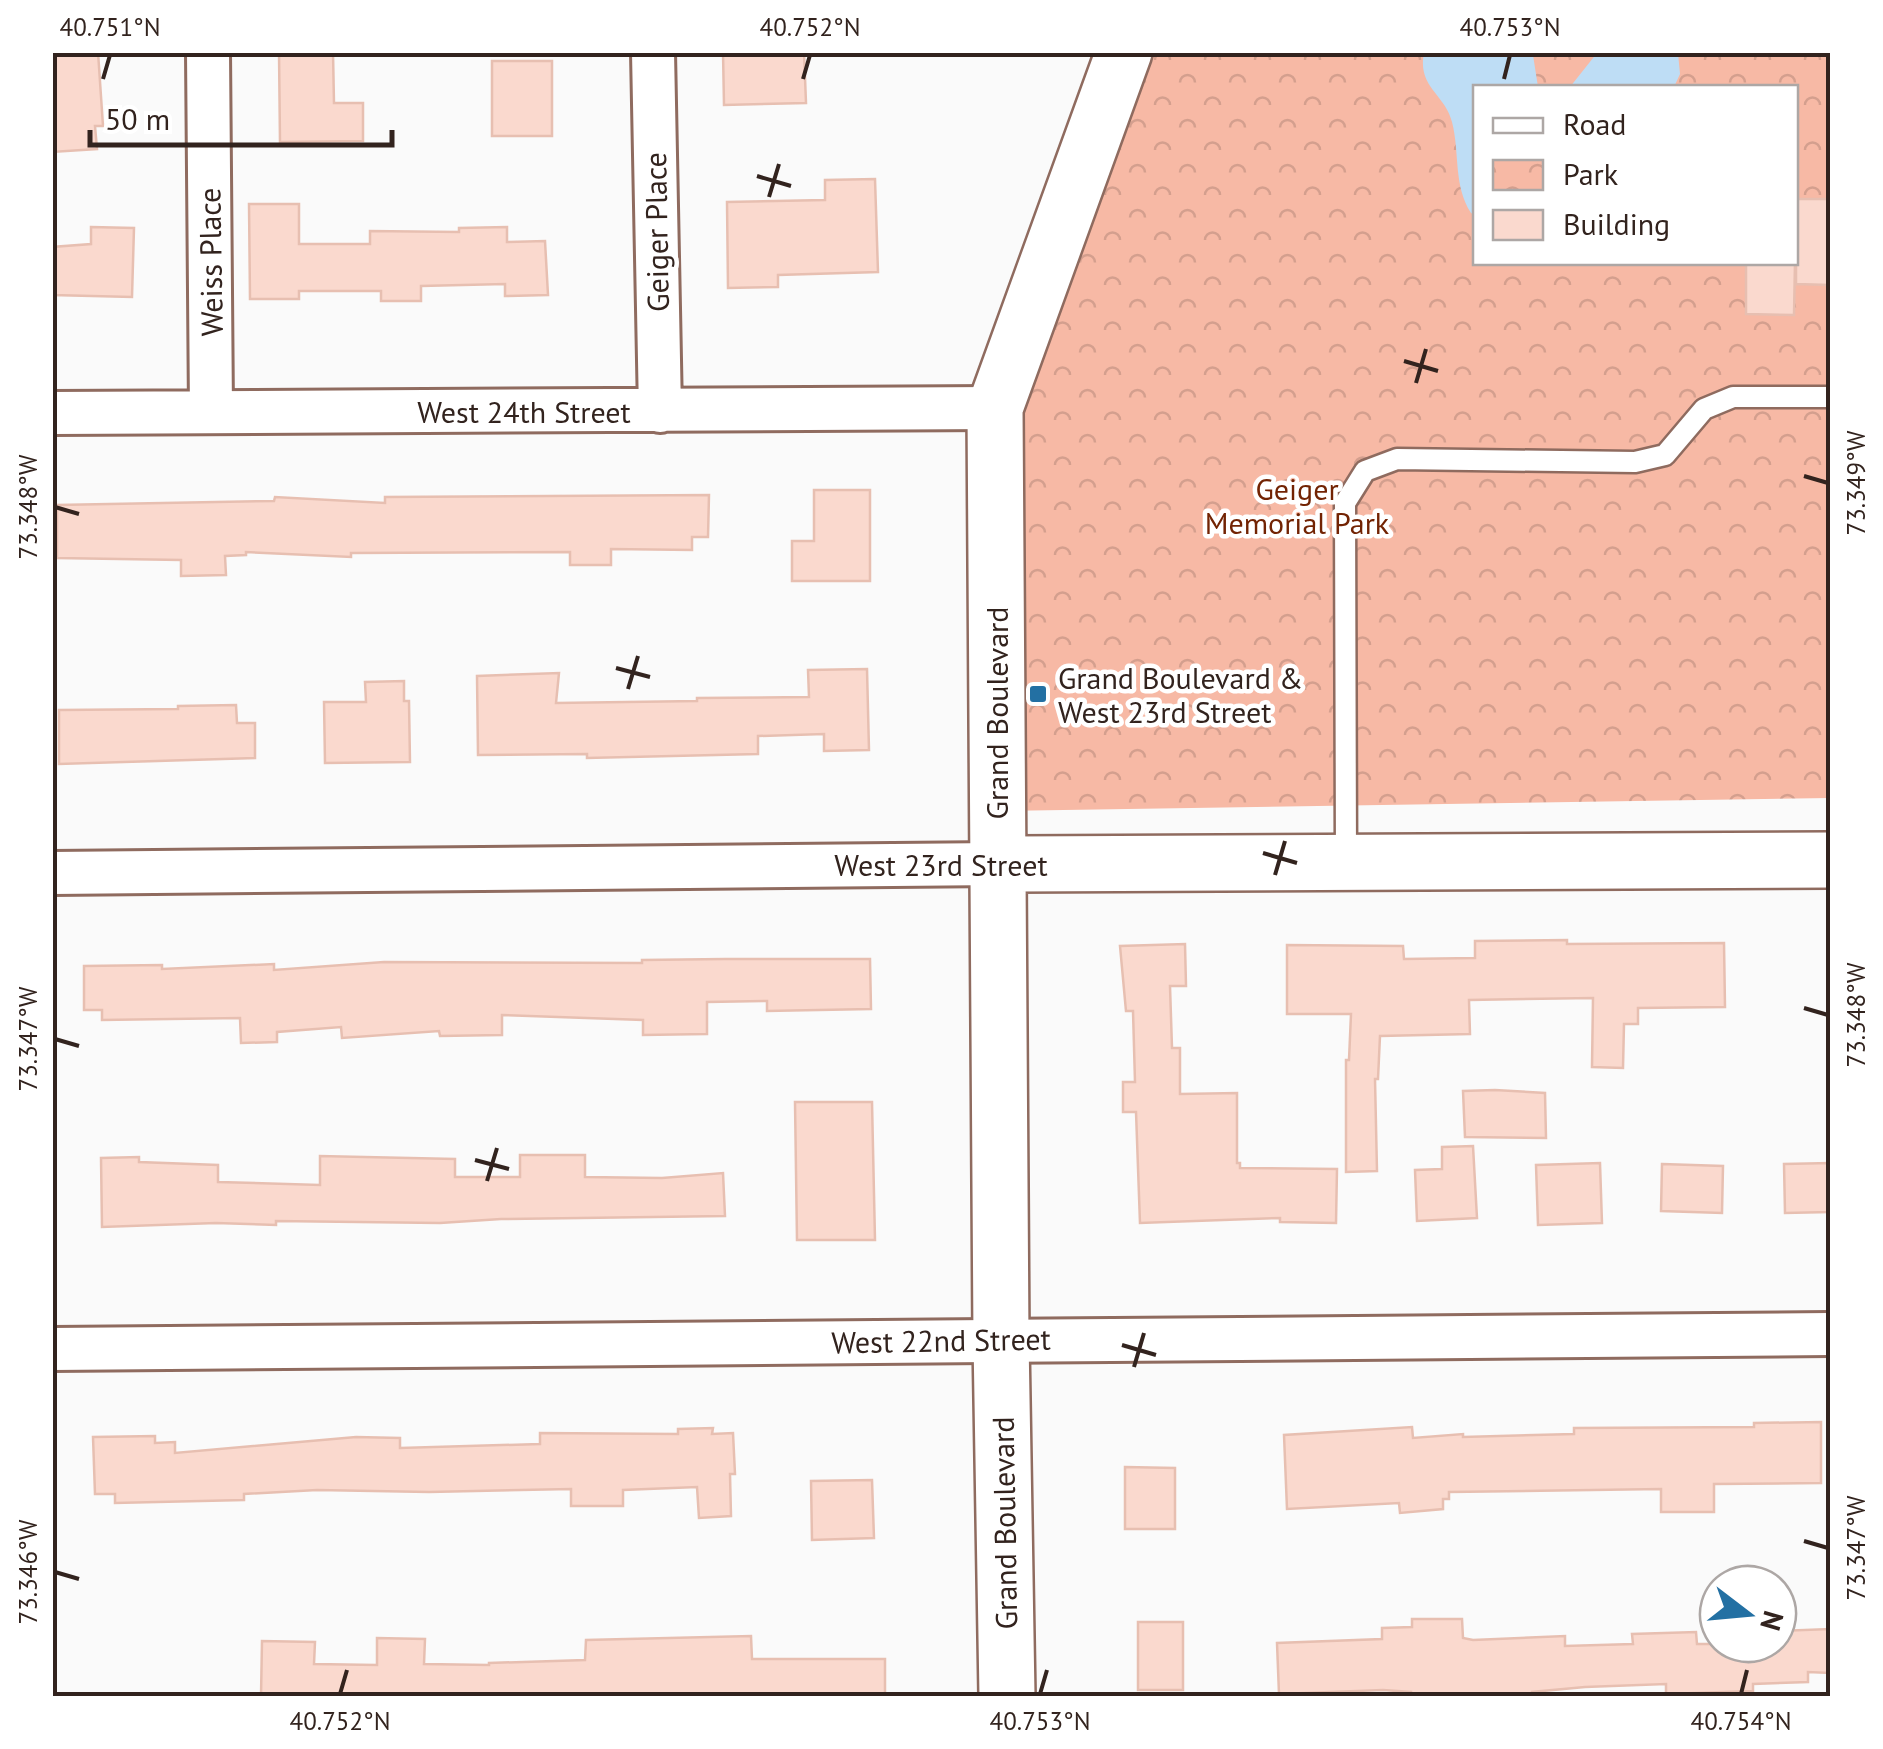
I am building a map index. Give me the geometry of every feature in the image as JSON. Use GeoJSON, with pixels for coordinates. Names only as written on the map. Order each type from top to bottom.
{"type":"FeatureCollection","features":[{"type":"Feature","properties":{"kind":"street","name":"Weiss Place"},"geometry":{"type":"LineString","coordinates":[[208,52],[211,410]]}},
{"type":"Feature","properties":{"kind":"street","name":"Geiger Place"},"geometry":{"type":"LineString","coordinates":[[653,52],[660,411]]}},
{"type":"Feature","properties":{"kind":"street","name":"Grand Boulevard"},"geometry":{"type":"LineString","coordinates":[[1007,1696],[1000,1340],[996,408],[1124,52]]}},
{"type":"Feature","properties":{"kind":"street","name":"West 24th Street"},"geometry":{"type":"LineString","coordinates":[[52,413],[996,408]]}},
{"type":"Feature","properties":{"kind":"street","name":"West 23rd Street"},"geometry":{"type":"LineString","coordinates":[[52,873],[1830,860]]}},
{"type":"Feature","properties":{"kind":"street","name":"West 22nd Street"},"geometry":{"type":"LineString","coordinates":[[52,1348],[1830,1334]]}},
{"type":"Feature","properties":{"kind":"lane"},"geometry":{"type":"LineString","coordinates":[[1346,862],[1345,503],[1365,472],[1396,459],[1635,462],[1665,455],[1704,408],[1733,396],[1830,397]]}},
{"type":"Feature","properties":{"kind":"green space","name":"Geiger Memorial Park"},"geometry":{"type":"Polygon","coordinates":[[[1141,53],[1830,53],[1830,798],[996,811],[995,408],[1141,53]]]}},
{"type":"Feature","properties":{"kind":"water"},"geometry":{"type":"Polygon","coordinates":[[[1424,53],[1533,55],[1538,85],[1473,85],[1473,214],[1459,180],[1452,122],[1424,74],[1424,53]]]}},
{"type":"Feature","properties":{"kind":"water"},"geometry":{"type":"Polygon","coordinates":[[[1597,53],[1678,53],[1680,74],[1675,85],[1572,85],[1597,53]]]}},
{"type":"Feature","properties":{"kind":"building"},"geometry":{"type":"Polygon","coordinates":[[[52,52],[98,52],[103,126],[95,126],[97,149],[52,152],[52,52]]]}},
{"type":"Feature","properties":{"kind":"building"},"geometry":{"type":"Polygon","coordinates":[[[279,52],[333,52],[334,103],[363,103],[363,141],[280,142],[279,52]]]}},
{"type":"Feature","properties":{"kind":"building"},"geometry":{"type":"Polygon","coordinates":[[[723,52],[804,52],[806,103],[724,105],[723,52]]]}},
{"type":"Feature","properties":{"kind":"building"},"geometry":{"type":"Polygon","coordinates":[[[492,61],[552,61],[552,136],[492,136],[492,61]]]}},
{"type":"Feature","properties":{"kind":"building"},"geometry":{"type":"Polygon","coordinates":[[[875,179],[878,272],[778,275],[778,287],[728,288],[727,202],[825,200],[825,180],[875,179]]]}},
{"type":"Feature","properties":{"kind":"building"},"geometry":{"type":"Polygon","coordinates":[[[1798,199],[1830,199],[1830,285],[1796,284],[1798,199]]]}},
{"type":"Feature","properties":{"kind":"building"},"geometry":{"type":"Polygon","coordinates":[[[249,204],[299,204],[299,244],[370,244],[370,231],[459,232],[459,228],[507,227],[507,242],[545,241],[548,295],[505,296],[505,284],[421,286],[421,301],[381,301],[381,291],[299,291],[299,299],[250,299],[249,204]]]}},
{"type":"Feature","properties":{"kind":"building"},"geometry":{"type":"Polygon","coordinates":[[[91,227],[134,228],[132,297],[52,295],[52,247],[91,244],[91,227]]]}},
{"type":"Feature","properties":{"kind":"building"},"geometry":{"type":"Polygon","coordinates":[[[1746,265],[1795,265],[1794,315],[1746,314],[1746,265]]]}},
{"type":"Feature","properties":{"kind":"building"},"geometry":{"type":"Polygon","coordinates":[[[814,490],[870,490],[870,581],[792,581],[792,541],[814,541],[814,490]]]}},
{"type":"Feature","properties":{"kind":"building"},"geometry":{"type":"Polygon","coordinates":[[[709,495],[708,537],[692,537],[692,550],[611,549],[611,565],[570,565],[570,552],[351,553],[351,557],[246,552],[225,556],[226,575],[181,576],[181,560],[57,558],[57,505],[274,501],[275,497],[385,503],[385,497],[709,495]]]}},
{"type":"Feature","properties":{"kind":"building"},"geometry":{"type":"Polygon","coordinates":[[[867,669],[869,750],[824,751],[824,734],[758,736],[758,754],[587,758],[587,754],[478,755],[477,676],[559,673],[556,703],[697,701],[809,697],[808,670],[867,669]]]}},
{"type":"Feature","properties":{"kind":"building"},"geometry":{"type":"Polygon","coordinates":[[[404,681],[404,701],[409,701],[410,762],[325,763],[324,702],[366,702],[365,682],[404,681]]]}},
{"type":"Feature","properties":{"kind":"building"},"geometry":{"type":"Polygon","coordinates":[[[236,705],[237,723],[255,723],[255,758],[59,764],[59,710],[236,705]]]}},
{"type":"Feature","properties":{"kind":"building"},"geometry":{"type":"Polygon","coordinates":[[[1567,940],[1567,944],[1724,943],[1725,1007],[1638,1008],[1638,1024],[1624,1024],[1623,1068],[1592,1067],[1593,998],[1469,1000],[1470,1034],[1380,1036],[1375,1079],[1377,1171],[1346,1172],[1346,1060],[1351,1014],[1287,1014],[1287,945],[1403,946],[1404,959],[1475,958],[1475,941],[1567,940]]]}},
{"type":"Feature","properties":{"kind":"building"},"geometry":{"type":"Polygon","coordinates":[[[1185,944],[1186,986],[1170,986],[1172,1048],[1180,1048],[1180,1094],[1237,1093],[1240,1168],[1337,1169],[1336,1223],[1280,1222],[1280,1218],[1140,1223],[1136,1112],[1123,1112],[1123,1082],[1135,1082],[1133,1011],[1126,1011],[1120,946],[1185,944]]]}},
{"type":"Feature","properties":{"kind":"building"},"geometry":{"type":"Polygon","coordinates":[[[870,959],[871,1009],[767,1011],[767,1001],[707,1002],[707,1034],[643,1035],[643,1020],[502,1015],[502,1035],[440,1036],[439,1031],[342,1038],[341,1027],[277,1032],[277,1042],[241,1043],[240,1018],[102,1020],[102,1010],[84,1010],[84,966],[162,965],[162,969],[274,964],[274,970],[384,962],[870,959]]]}},
{"type":"Feature","properties":{"kind":"building"},"geometry":{"type":"Polygon","coordinates":[[[1463,1091],[1545,1093],[1546,1138],[1465,1137],[1463,1091]]]}},
{"type":"Feature","properties":{"kind":"building"},"geometry":{"type":"Polygon","coordinates":[[[795,1102],[872,1102],[875,1240],[797,1240],[795,1102]]]}},
{"type":"Feature","properties":{"kind":"building"},"geometry":{"type":"Polygon","coordinates":[[[1473,1146],[1477,1218],[1417,1221],[1415,1170],[1442,1169],[1442,1147],[1473,1146]]]}},
{"type":"Feature","properties":{"kind":"building"},"geometry":{"type":"Polygon","coordinates":[[[520,1155],[585,1155],[585,1177],[662,1178],[723,1173],[725,1216],[102,1227],[101,1158],[139,1157],[139,1162],[218,1165],[218,1182],[320,1185],[320,1156],[455,1159],[455,1177],[520,1177],[520,1155]]]}},
{"type":"Feature","properties":{"kind":"building"},"geometry":{"type":"Polygon","coordinates":[[[1600,1163],[1602,1223],[1538,1225],[1536,1165],[1600,1163]]]}},
{"type":"Feature","properties":{"kind":"building"},"geometry":{"type":"Polygon","coordinates":[[[1830,1163],[1830,1212],[1785,1213],[1784,1164],[1830,1163]]]}},
{"type":"Feature","properties":{"kind":"building"},"geometry":{"type":"Polygon","coordinates":[[[1662,1164],[1723,1166],[1722,1213],[1661,1211],[1662,1164]]]}},
{"type":"Feature","properties":{"kind":"building"},"geometry":{"type":"Polygon","coordinates":[[[1821,1422],[1821,1483],[1714,1484],[1714,1512],[1661,1512],[1661,1489],[1449,1492],[1449,1499],[1443,1499],[1443,1509],[1400,1513],[1399,1503],[1287,1509],[1284,1435],[1412,1427],[1413,1438],[1463,1437],[1574,1434],[1574,1428],[1754,1427],[1754,1423],[1821,1422]]]}},
{"type":"Feature","properties":{"kind":"building"},"geometry":{"type":"Polygon","coordinates":[[[713,1428],[712,1434],[733,1433],[731,1516],[699,1518],[697,1487],[623,1490],[623,1506],[571,1506],[571,1489],[317,1490],[244,1494],[244,1500],[115,1503],[115,1494],[95,1494],[93,1437],[155,1436],[155,1443],[175,1442],[175,1453],[356,1437],[400,1438],[400,1448],[540,1444],[540,1433],[678,1434],[678,1429],[713,1428]]]}},
{"type":"Feature","properties":{"kind":"building"},"geometry":{"type":"Polygon","coordinates":[[[1125,1467],[1175,1468],[1175,1529],[1125,1529],[1125,1467]]]}},
{"type":"Feature","properties":{"kind":"building"},"geometry":{"type":"Polygon","coordinates":[[[872,1480],[874,1538],[812,1540],[811,1481],[872,1480]]]}},
{"type":"Feature","properties":{"kind":"building"},"geometry":{"type":"Polygon","coordinates":[[[1412,1619],[1462,1619],[1463,1638],[1565,1636],[1565,1646],[1633,1644],[1632,1634],[1696,1632],[1698,1664],[1798,1664],[1798,1630],[1830,1629],[1830,1673],[1808,1672],[1808,1682],[1753,1684],[1753,1691],[1666,1694],[1666,1684],[1585,1687],[1532,1692],[1532,1696],[1411,1696],[1411,1692],[1383,1690],[1279,1694],[1277,1643],[1382,1639],[1382,1628],[1412,1627],[1412,1619]]]}},
{"type":"Feature","properties":{"kind":"building"},"geometry":{"type":"Polygon","coordinates":[[[1138,1622],[1183,1622],[1183,1690],[1138,1690],[1138,1622]]]}},
{"type":"Feature","properties":{"kind":"building"},"geometry":{"type":"Polygon","coordinates":[[[751,1636],[752,1659],[885,1659],[885,1696],[261,1696],[262,1641],[315,1642],[314,1664],[377,1665],[377,1638],[425,1639],[424,1664],[489,1665],[585,1660],[586,1640],[751,1636]]]}},
{"type":"Feature","properties":{"kind":"place","name":"Grand Boulevard & West 23rd Street"},"geometry":{"type":"Point","coordinates":[1038,694]}}]}
